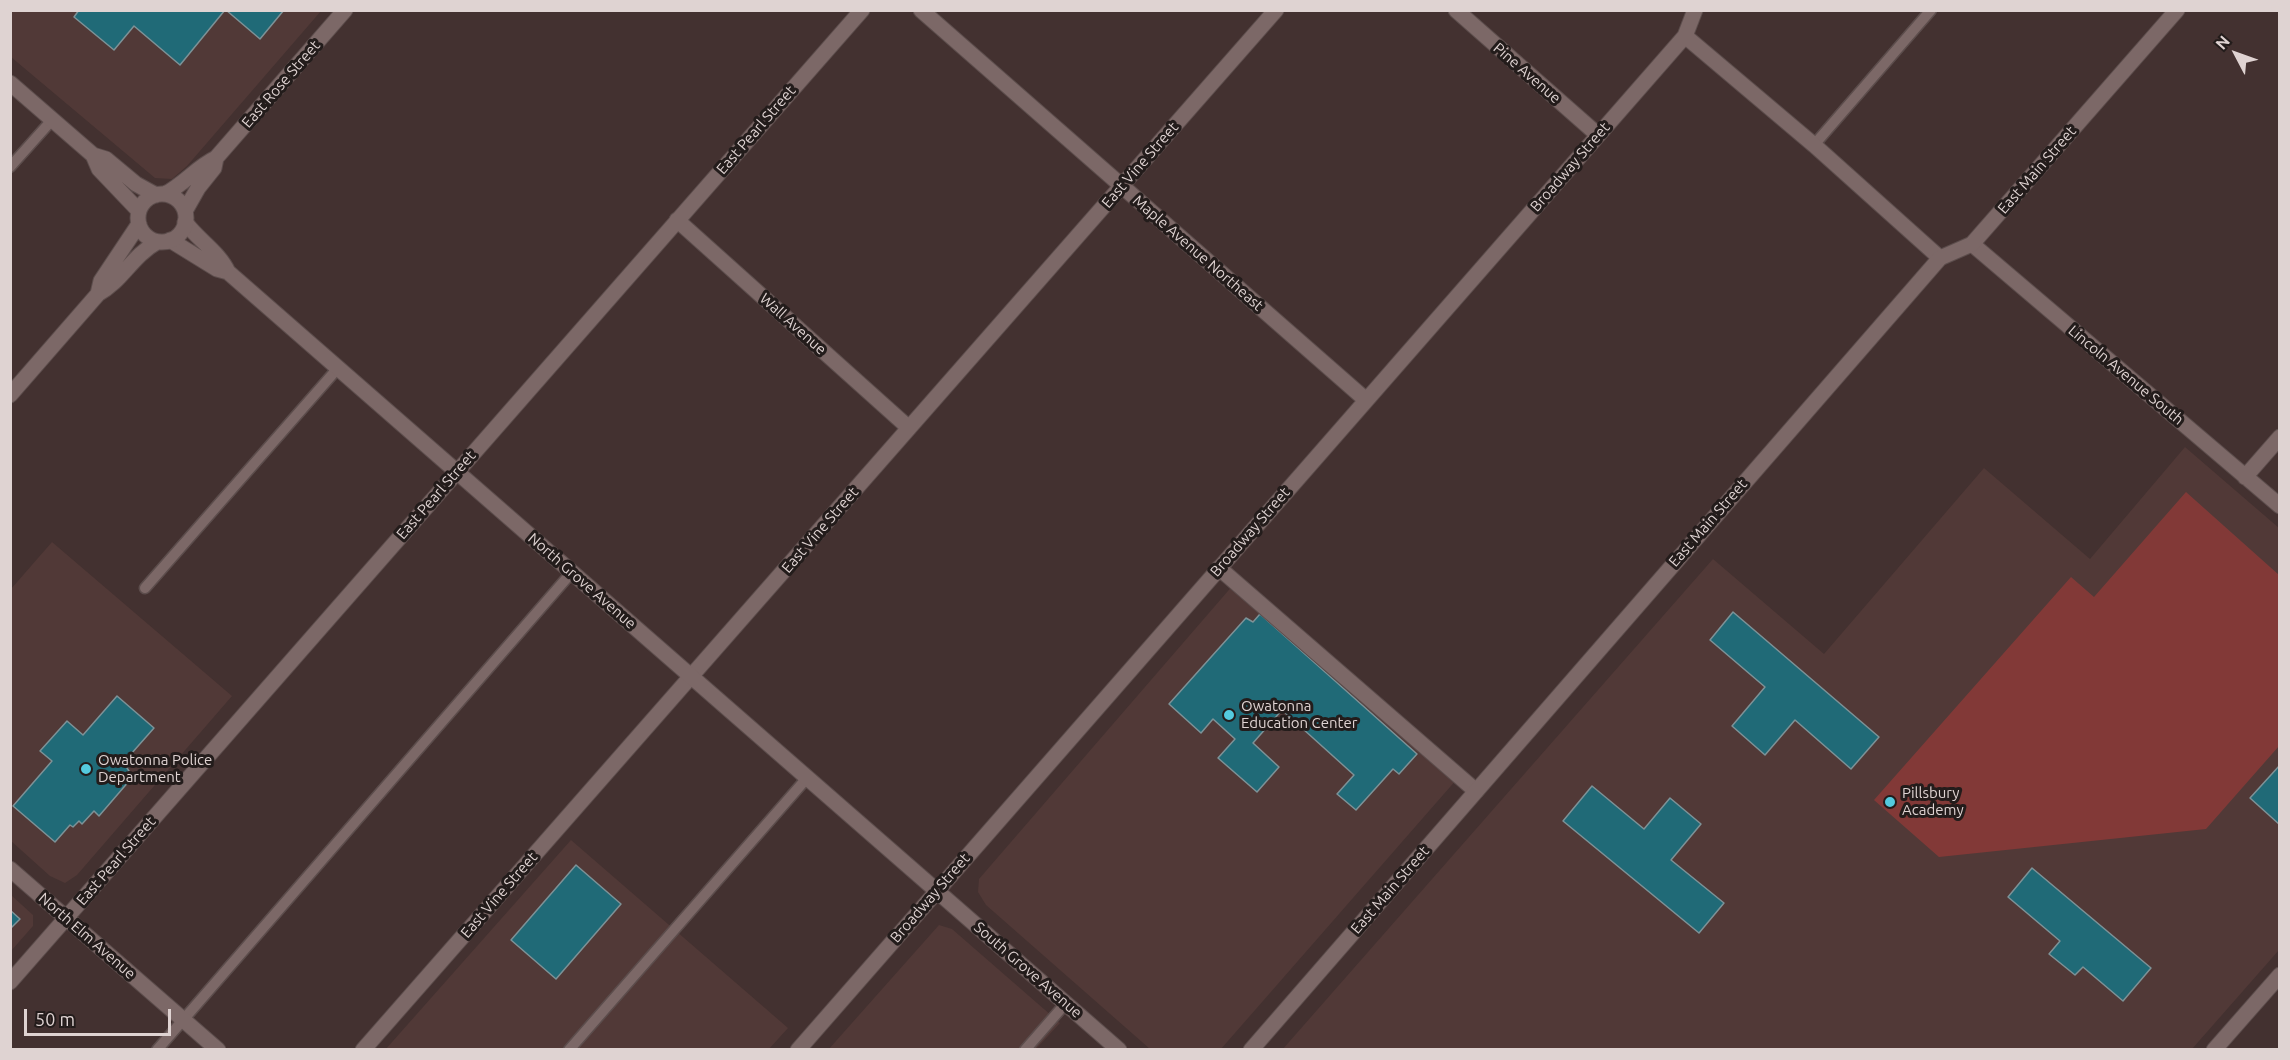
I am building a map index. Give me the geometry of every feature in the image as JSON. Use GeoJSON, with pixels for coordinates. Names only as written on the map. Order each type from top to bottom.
{"type":"FeatureCollection","features":[{"type":"Feature","properties":{"kind":"street","name":"East Rose Street"},"geometry":{"type":"LineString","coordinates":[[161,194],[178,188],[206,163],[216,158],[345,10]]}},
{"type":"Feature","properties":{"kind":"street","name":"East Pearl Street"},"geometry":{"type":"LineString","coordinates":[[10,982],[862,10]]}},
{"type":"Feature","properties":{"kind":"street","name":"Maple Avenue Northeast"},"geometry":{"type":"LineString","coordinates":[[921,10],[1366,400]]}},
{"type":"Feature","properties":{"kind":"street","name":"East Vine Street"},"geometry":{"type":"LineString","coordinates":[[363,1050],[1276,10]]}},
{"type":"Feature","properties":{"kind":"street","name":"Pine Avenue"},"geometry":{"type":"LineString","coordinates":[[1456,10],[1598,135]]}},
{"type":"Feature","properties":{"kind":"street","name":"Broadway Street"},"geometry":{"type":"LineString","coordinates":[[798,1050],[1684,36],[1695,10]]}},
{"type":"Feature","properties":{"kind":"street","name":"East Main Street"},"geometry":{"type":"LineString","coordinates":[[1251,1050],[1940,258],[1972,244],[2177,10]]}},
{"type":"Feature","properties":{"kind":"street"},"geometry":{"type":"LineString","coordinates":[[1684,36],[1814,145],[1940,258]]}},
{"type":"Feature","properties":{"kind":"street"},"geometry":{"type":"LineString","coordinates":[[10,83],[93,155],[106,159],[136,184],[177,200],[185,216],[179,234],[136,256],[109,288],[98,294],[10,395]]}},
{"type":"Feature","properties":{"kind":"street"},"geometry":{"type":"LineString","coordinates":[[93,155],[99,168],[139,217],[145,234],[164,241]]}},
{"type":"Feature","properties":{"kind":"street","name":"East Rose Street"},"geometry":{"type":"LineString","coordinates":[[185,216],[198,188],[214,168],[216,158]]}},
{"type":"Feature","properties":{"kind":"street"},"geometry":{"type":"LineString","coordinates":[[98,294],[101,281],[146,201],[161,194]]}},
{"type":"Feature","properties":{"kind":"street","name":"North Grove Avenue"},"geometry":{"type":"LineString","coordinates":[[185,216],[193,233],[223,262],[228,272],[937,891]]}},
{"type":"Feature","properties":{"kind":"street","name":"Wall Avenue"},"geometry":{"type":"LineString","coordinates":[[677,220],[909,428]]}},
{"type":"Feature","properties":{"kind":"street","name":"North Grove Avenue"},"geometry":{"type":"LineString","coordinates":[[164,241],[217,269],[228,272]]}},
{"type":"Feature","properties":{"kind":"street","name":"Lincoln Avenue South"},"geometry":{"type":"LineString","coordinates":[[1972,244],[2280,506]]}},
{"type":"Feature","properties":{"kind":"street"},"geometry":{"type":"LineString","coordinates":[[2245,477],[2280,437]]}},
{"type":"Feature","properties":{"kind":"street"},"geometry":{"type":"LineString","coordinates":[[1219,568],[1476,790]]}},
{"type":"Feature","properties":{"kind":"street","name":"North Elm Avenue"},"geometry":{"type":"LineString","coordinates":[[10,869],[218,1050]]}},
{"type":"Feature","properties":{"kind":"street","name":"South Grove Avenue"},"geometry":{"type":"LineString","coordinates":[[937,891],[1119,1050]]}},
{"type":"Feature","properties":{"kind":"street"},"geometry":{"type":"LineString","coordinates":[[2214,1050],[2280,975]]}},
{"type":"Feature","properties":{"kind":"lane"},"geometry":{"type":"LineString","coordinates":[[1814,145],[1931,10]]}},
{"type":"Feature","properties":{"kind":"lane"},"geometry":{"type":"LineString","coordinates":[[10,167],[52,120]]}},
{"type":"Feature","properties":{"kind":"lane"},"geometry":{"type":"LineString","coordinates":[[145,588],[338,368]]}},
{"type":"Feature","properties":{"kind":"lane"},"geometry":{"type":"LineString","coordinates":[[158,1050],[572,573]]}},
{"type":"Feature","properties":{"kind":"lane"},"geometry":{"type":"LineString","coordinates":[[569,1050],[807,777]]}},
{"type":"Feature","properties":{"kind":"lane"},"geometry":{"type":"LineString","coordinates":[[1025,1050],[1066,1003]]}},
{"type":"Feature","properties":{"kind":"shaded area"},"geometry":{"type":"Polygon","coordinates":[[[11,11],[321,11],[187,166],[172,179],[155,178],[11,57],[11,11]]]}},
{"type":"Feature","properties":{"kind":"shaded area","name":"Pillsbury Academy"},"geometry":{"type":"Polygon","coordinates":[[[2185,447],[2279,528],[2279,950],[2192,1049],[1282,1050],[1713,559],[1824,654],[1984,468],[2090,559],[2185,447]]]}},
{"type":"Feature","properties":{"kind":"shaded area"},"geometry":{"type":"Polygon","coordinates":[[[2186,492],[2279,575],[2279,746],[2206,829],[1939,857],[1874,800],[2071,577],[2094,597],[2186,492]]]}},
{"type":"Feature","properties":{"kind":"shaded area"},"geometry":{"type":"Polygon","coordinates":[[[52,542],[232,696],[77,875],[65,883],[50,876],[11,841],[11,589],[52,542]]]}},
{"type":"Feature","properties":{"kind":"shaded area"},"geometry":{"type":"Polygon","coordinates":[[[1234,584],[1457,779],[1221,1049],[1150,1049],[986,905],[978,892],[979,879],[1234,584]]]}},
{"type":"Feature","properties":{"kind":"shaded area"},"geometry":{"type":"Polygon","coordinates":[[[571,840],[788,1028],[769,1049],[385,1050],[571,840]]]}},
{"type":"Feature","properties":{"kind":"shaded area"},"geometry":{"type":"Polygon","coordinates":[[[11,895],[33,915],[33,926],[11,951],[11,895]]]}},
{"type":"Feature","properties":{"kind":"shaded area"},"geometry":{"type":"Polygon","coordinates":[[[939,925],[952,929],[1060,1023],[1036,1049],[828,1050],[939,925]]]}},
{"type":"Feature","properties":{"kind":"building"},"geometry":{"type":"Polygon","coordinates":[[[79,10],[225,10],[180,65],[134,26],[114,50],[74,17],[79,10]]]}},
{"type":"Feature","properties":{"kind":"building"},"geometry":{"type":"Polygon","coordinates":[[[226,10],[284,10],[260,39],[226,10]]]}},
{"type":"Feature","properties":{"kind":"building"},"geometry":{"type":"Polygon","coordinates":[[[1733,612],[1879,737],[1851,769],[1795,720],[1765,755],[1732,726],[1765,687],[1710,640],[1733,612]]]}},
{"type":"Feature","properties":{"kind":"building","name":"Owatonna Education Center"},"geometry":{"type":"Polygon","coordinates":[[[1260,614],[1417,754],[1399,774],[1393,769],[1356,810],[1337,794],[1354,775],[1282,710],[1253,743],[1279,767],[1257,792],[1218,758],[1235,739],[1213,719],[1201,733],[1169,704],[1246,618],[1253,622],[1260,614]]]}},
{"type":"Feature","properties":{"kind":"building","name":"Owatonna Police Department"},"geometry":{"type":"Polygon","coordinates":[[[117,696],[154,728],[131,754],[135,758],[127,768],[129,771],[125,775],[130,780],[99,816],[94,811],[82,824],[79,821],[73,827],[70,825],[55,842],[13,806],[52,761],[40,751],[67,721],[83,735],[117,696]]]}},
{"type":"Feature","properties":{"kind":"building"},"geometry":{"type":"Polygon","coordinates":[[[2280,765],[2280,825],[2250,798],[2280,765]]]}},
{"type":"Feature","properties":{"kind":"building"},"geometry":{"type":"Polygon","coordinates":[[[1592,786],[1644,829],[1670,798],[1701,824],[1671,860],[1724,903],[1699,933],[1563,821],[1592,786]]]}},
{"type":"Feature","properties":{"kind":"building"},"geometry":{"type":"Polygon","coordinates":[[[576,865],[621,904],[556,979],[511,940],[576,865]]]}},
{"type":"Feature","properties":{"kind":"building"},"geometry":{"type":"Polygon","coordinates":[[[2032,868],[2151,968],[2123,1001],[2083,967],[2075,975],[2049,954],[2060,941],[2008,897],[2032,868]]]}},
{"type":"Feature","properties":{"kind":"building"},"geometry":{"type":"Polygon","coordinates":[[[10,910],[20,919],[10,929],[10,910]]]}},
{"type":"Feature","properties":{"kind":"place","name":"Owatonna Education Center"},"geometry":{"type":"Point","coordinates":[1229,715]}},
{"type":"Feature","properties":{"kind":"place","name":"Owatonna Police Department"},"geometry":{"type":"Point","coordinates":[86,769]}},
{"type":"Feature","properties":{"kind":"place","name":"Pillsbury Academy"},"geometry":{"type":"Point","coordinates":[1890,802]}}]}
